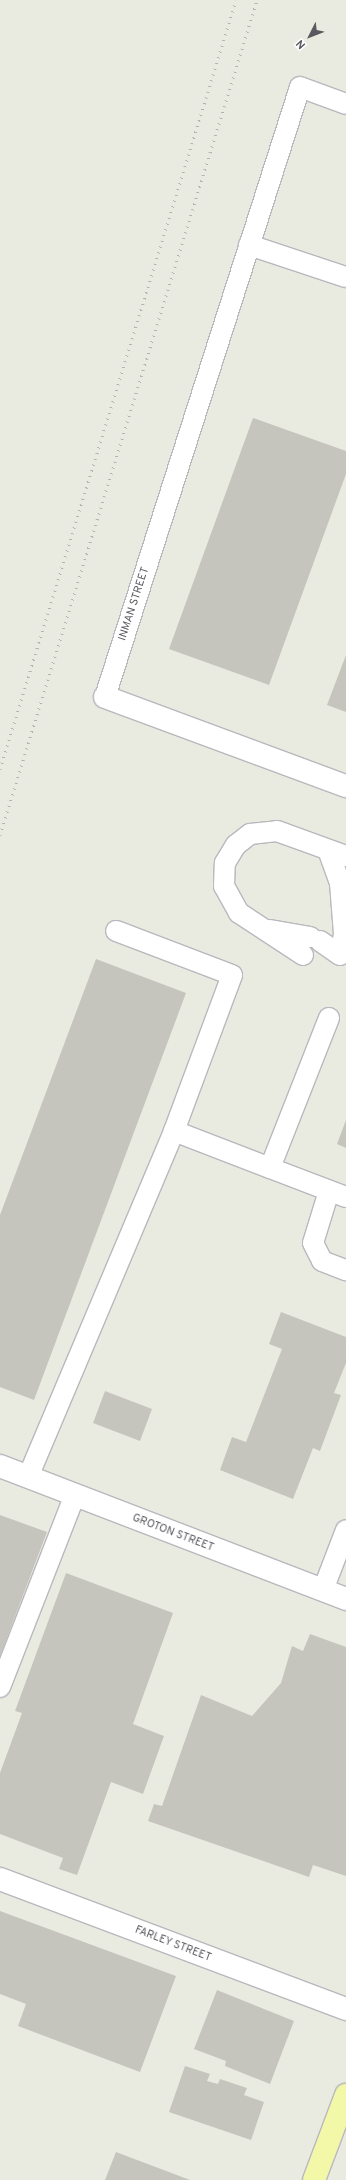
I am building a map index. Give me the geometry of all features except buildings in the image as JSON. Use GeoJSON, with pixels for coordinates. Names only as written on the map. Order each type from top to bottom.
{"type":"FeatureCollection","features":[{"type":"Feature","properties":{"kind":"main road"},"geometry":{"type":"LineString","coordinates":[[314,2180],[346,2095]]}},
{"type":"Feature","properties":{"kind":"street","name":"INMAN STREET"},"geometry":{"type":"LineString","coordinates":[[105,696],[346,786]]}},
{"type":"Feature","properties":{"kind":"street","name":"GROTON STREET"},"geometry":{"type":"LineString","coordinates":[[0,1466],[346,1599]]}},
{"type":"Feature","properties":{"kind":"street","name":"FARLEY STREET"},"geometry":{"type":"LineString","coordinates":[[0,1879],[346,2009]]}},
{"type":"Feature","properties":{"kind":"lane","name":"INMAN STREET"},"geometry":{"type":"LineString","coordinates":[[105,696],[300,87],[346,104]]}},
{"type":"Feature","properties":{"kind":"lane"},"geometry":{"type":"LineString","coordinates":[[250,245],[346,277]]}},
{"type":"Feature","properties":{"kind":"lane"},"geometry":{"type":"LineString","coordinates":[[277,831],[337,853],[345,934],[343,956],[311,948],[262,929],[239,913],[224,886],[225,863],[236,845],[250,834],[277,831]]}},
{"type":"Feature","properties":{"kind":"lane"},"geometry":{"type":"LineString","coordinates":[[28,1477],[174,1131],[232,975],[116,930]]}},
{"type":"Feature","properties":{"kind":"lane"},"geometry":{"type":"LineString","coordinates":[[270,1168],[329,1018]]}},
{"type":"Feature","properties":{"kind":"lane"},"geometry":{"type":"LineString","coordinates":[[174,1131],[337,1194],[313,1244],[322,1261],[346,1270]]}},
{"type":"Feature","properties":{"kind":"lane"},"geometry":{"type":"LineString","coordinates":[[0,1687],[75,1496]]}},
{"type":"Feature","properties":{"kind":"lane"},"geometry":{"type":"LineString","coordinates":[[323,1590],[346,1530]]}},
{"type":"Feature","properties":{"kind":"railway"},"geometry":{"type":"LineString","coordinates":[[0,769],[236,0]]}},
{"type":"Feature","properties":{"kind":"railway"},"geometry":{"type":"LineString","coordinates":[[0,835],[257,0]]}}]}
